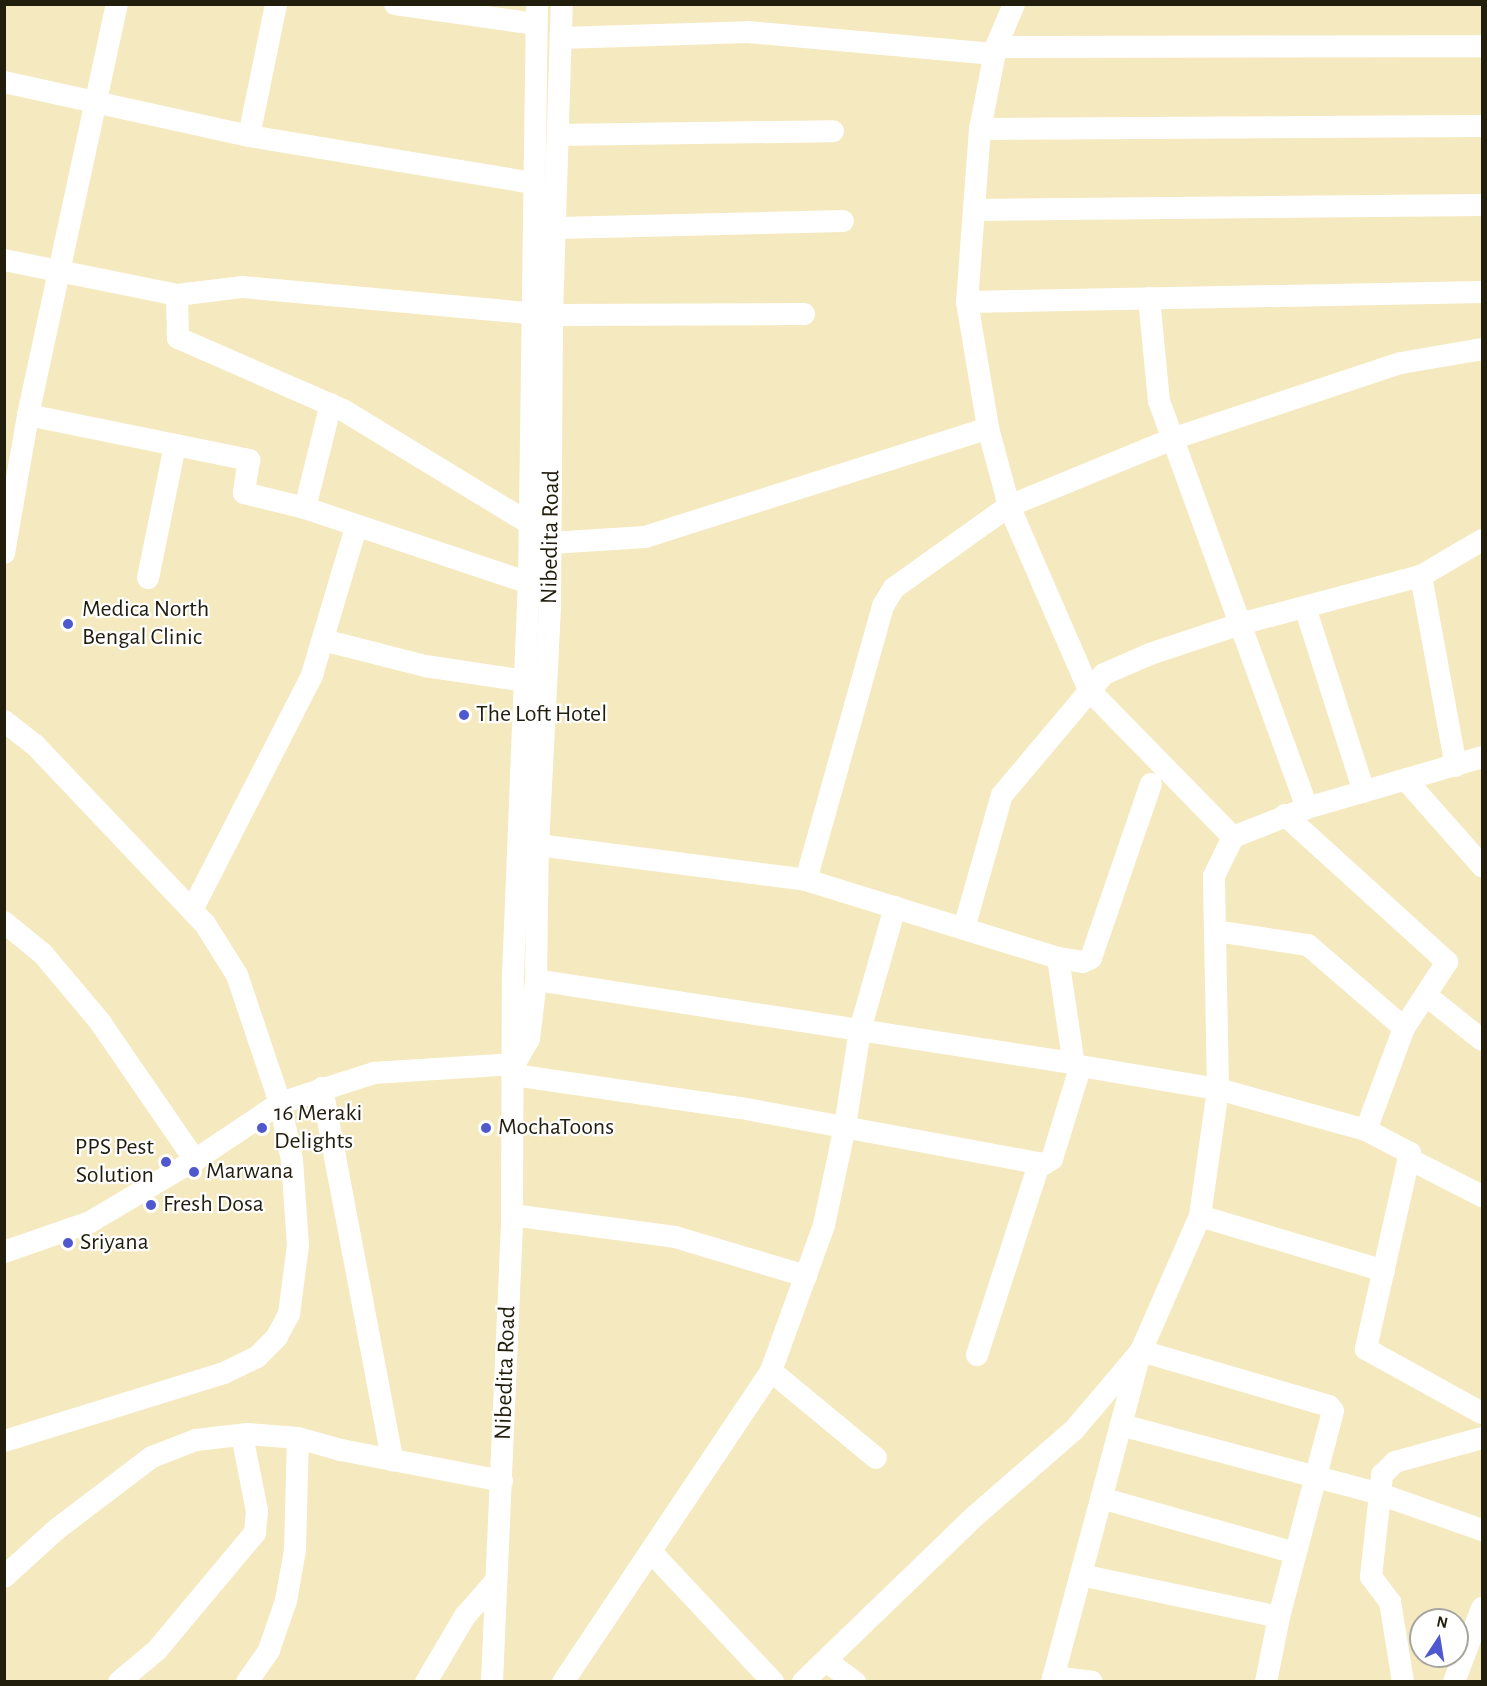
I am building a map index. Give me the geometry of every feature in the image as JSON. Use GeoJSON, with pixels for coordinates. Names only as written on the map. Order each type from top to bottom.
{"type":"FeatureCollection","features":[{"type":"Feature","properties":{"kind":"street"},"geometry":{"type":"LineString","coordinates":[[4,553],[28,415],[117,4]]}},
{"type":"Feature","properties":{"kind":"street"},"geometry":{"type":"LineString","coordinates":[[249,136],[276,4]]}},
{"type":"Feature","properties":{"kind":"street"},"geometry":{"type":"LineString","coordinates":[[395,4],[537,14]]}},
{"type":"Feature","properties":{"kind":"street","name":"Nibedita Road"},"geometry":{"type":"LineString","coordinates":[[514,1070],[529,1039],[536,980],[538,846],[551,543],[552,315],[562,4]]}},
{"type":"Feature","properties":{"kind":"street"},"geometry":{"type":"LineString","coordinates":[[1014,4],[995,50],[980,129],[967,302],[988,428],[1009,506],[1089,690],[1233,837]]}},
{"type":"Feature","properties":{"kind":"street","name":"Nibedita Road"},"geometry":{"type":"LineString","coordinates":[[492,1682],[494,1583],[502,1481],[512,1215],[513,976],[529,583],[530,314],[537,14]]}},
{"type":"Feature","properties":{"kind":"street"},"geometry":{"type":"LineString","coordinates":[[561,38],[748,32],[995,50],[1482,45]]}},
{"type":"Feature","properties":{"kind":"street"},"geometry":{"type":"LineString","coordinates":[[4,82],[249,136],[533,183]]}},
{"type":"Feature","properties":{"kind":"street"},"geometry":{"type":"LineString","coordinates":[[980,129],[1482,126]]}},
{"type":"Feature","properties":{"kind":"street"},"geometry":{"type":"LineString","coordinates":[[558,135],[833,131]]}},
{"type":"Feature","properties":{"kind":"street"},"geometry":{"type":"LineString","coordinates":[[974,210],[1482,205]]}},
{"type":"Feature","properties":{"kind":"street"},"geometry":{"type":"LineString","coordinates":[[556,228],[843,221]]}},
{"type":"Feature","properties":{"kind":"street"},"geometry":{"type":"LineString","coordinates":[[4,260],[177,295],[242,287],[530,314],[804,314]]}},
{"type":"Feature","properties":{"kind":"street"},"geometry":{"type":"LineString","coordinates":[[967,302],[1482,292]]}},
{"type":"Feature","properties":{"kind":"street"},"geometry":{"type":"LineString","coordinates":[[177,295],[178,338],[331,404],[529,523]]}},
{"type":"Feature","properties":{"kind":"street"},"geometry":{"type":"LineString","coordinates":[[1149,298],[1156,385],[1172,439],[1307,808]]}},
{"type":"Feature","properties":{"kind":"street"},"geometry":{"type":"LineString","coordinates":[[806,880],[887,595],[1009,506],[1172,439],[1401,363],[1482,349]]}},
{"type":"Feature","properties":{"kind":"street"},"geometry":{"type":"LineString","coordinates":[[305,508],[331,404]]}},
{"type":"Feature","properties":{"kind":"street"},"geometry":{"type":"LineString","coordinates":[[28,415],[249,460],[244,493],[305,508],[356,527],[529,583]]}},
{"type":"Feature","properties":{"kind":"street"},"geometry":{"type":"LineString","coordinates":[[551,543],[645,537],[988,428]]}},
{"type":"Feature","properties":{"kind":"street"},"geometry":{"type":"LineString","coordinates":[[148,578],[175,445]]}},
{"type":"Feature","properties":{"kind":"street"},"geometry":{"type":"LineString","coordinates":[[192,910],[309,683],[356,527]]}},
{"type":"Feature","properties":{"kind":"street"},"geometry":{"type":"LineString","coordinates":[[964,928],[1002,795],[1104,674],[1150,654],[1240,624],[1421,576],[1482,540]]}},
{"type":"Feature","properties":{"kind":"street"},"geometry":{"type":"LineString","coordinates":[[1421,576],[1456,766]]}},
{"type":"Feature","properties":{"kind":"street"},"geometry":{"type":"LineString","coordinates":[[1305,607],[1364,792]]}},
{"type":"Feature","properties":{"kind":"street"},"geometry":{"type":"LineString","coordinates":[[323,640],[426,666],[525,681]]}},
{"type":"Feature","properties":{"kind":"street"},"geometry":{"type":"LineString","coordinates":[[4,721],[35,745],[192,910],[237,975],[280,1103],[292,1160],[298,1245],[289,1314],[278,1337],[257,1357],[224,1373],[4,1441]]}},
{"type":"Feature","properties":{"kind":"street"},"geometry":{"type":"LineString","coordinates":[[1092,1682],[1052,1679],[1141,1351],[1200,1216],[1218,1089],[1214,876],[1233,837],[1285,815],[1482,757]]}},
{"type":"Feature","properties":{"kind":"street"},"geometry":{"type":"LineString","coordinates":[[1406,780],[1482,866]]}},
{"type":"Feature","properties":{"kind":"street"},"geometry":{"type":"LineString","coordinates":[[538,846],[806,880],[1058,958],[1083,962],[1091,958],[1151,784]]}},
{"type":"Feature","properties":{"kind":"street"},"geometry":{"type":"LineString","coordinates":[[1285,815],[1447,962],[1427,996],[1404,1028],[1366,1130]]}},
{"type":"Feature","properties":{"kind":"street"},"geometry":{"type":"LineString","coordinates":[[563,1682],[652,1553],[771,1371],[824,1225],[845,1126],[860,1030],[895,907]]}},
{"type":"Feature","properties":{"kind":"street"},"geometry":{"type":"LineString","coordinates":[[4,922],[43,954],[100,1022],[195,1160]]}},
{"type":"Feature","properties":{"kind":"street"},"geometry":{"type":"LineString","coordinates":[[1216,931],[1308,945],[1404,1028]]}},
{"type":"Feature","properties":{"kind":"street"},"geometry":{"type":"LineString","coordinates":[[4,1252],[90,1222],[195,1160],[280,1103],[374,1073],[514,1070],[845,1126],[1048,1164],[1052,1159],[1076,1066],[1058,958]]}},
{"type":"Feature","properties":{"kind":"street"},"geometry":{"type":"LineString","coordinates":[[536,980],[1218,1089],[1366,1130],[1410,1153],[1411,1160],[1367,1352],[1482,1413]]}},
{"type":"Feature","properties":{"kind":"street"},"geometry":{"type":"LineString","coordinates":[[1427,996],[1482,1040]]}},
{"type":"Feature","properties":{"kind":"street"},"geometry":{"type":"LineString","coordinates":[[322,1088],[392,1460]]}},
{"type":"Feature","properties":{"kind":"street"},"geometry":{"type":"LineString","coordinates":[[1411,1160],[1482,1196]]}},
{"type":"Feature","properties":{"kind":"street"},"geometry":{"type":"LineString","coordinates":[[976,1356],[1039,1164]]}},
{"type":"Feature","properties":{"kind":"street"},"geometry":{"type":"LineString","coordinates":[[512,1215],[675,1237],[806,1276]]}},
{"type":"Feature","properties":{"kind":"street"},"geometry":{"type":"LineString","coordinates":[[1200,1216],[1384,1271]]}},
{"type":"Feature","properties":{"kind":"street"},"geometry":{"type":"LineString","coordinates":[[1141,1351],[1332,1408],[1317,1479],[1279,1617],[1266,1682]]}},
{"type":"Feature","properties":{"kind":"street"},"geometry":{"type":"LineString","coordinates":[[803,1682],[975,1516],[1074,1430],[1141,1351]]}},
{"type":"Feature","properties":{"kind":"street"},"geometry":{"type":"LineString","coordinates":[[771,1371],[876,1458]]}},
{"type":"Feature","properties":{"kind":"street"},"geometry":{"type":"LineString","coordinates":[[1121,1425],[1317,1479],[1377,1493],[1482,1530]]}},
{"type":"Feature","properties":{"kind":"street"},"geometry":{"type":"LineString","coordinates":[[4,1577],[57,1529],[152,1457],[196,1440],[242,1435],[298,1438],[392,1460],[502,1481]]}},
{"type":"Feature","properties":{"kind":"street"},"geometry":{"type":"LineString","coordinates":[[119,1682],[157,1650],[255,1533],[257,1511],[242,1435]]}},
{"type":"Feature","properties":{"kind":"street"},"geometry":{"type":"LineString","coordinates":[[247,1682],[268,1650],[286,1601],[295,1550],[298,1438]]}},
{"type":"Feature","properties":{"kind":"street"},"geometry":{"type":"LineString","coordinates":[[1403,1682],[1390,1602],[1371,1577],[1377,1493],[1382,1475],[1395,1462],[1482,1438]]}},
{"type":"Feature","properties":{"kind":"street"},"geometry":{"type":"LineString","coordinates":[[1101,1498],[1295,1553]]}},
{"type":"Feature","properties":{"kind":"street"},"geometry":{"type":"LineString","coordinates":[[652,1553],[773,1682]]}},
{"type":"Feature","properties":{"kind":"street"},"geometry":{"type":"LineString","coordinates":[[1081,1575],[1279,1617]]}},
{"type":"Feature","properties":{"kind":"street"},"geometry":{"type":"LineString","coordinates":[[426,1682],[465,1616],[494,1583]]}},
{"type":"Feature","properties":{"kind":"street"},"geometry":{"type":"LineString","coordinates":[[1454,1682],[1482,1608]]}},
{"type":"Feature","properties":{"kind":"street"},"geometry":{"type":"LineString","coordinates":[[826,1661],[855,1682]]}},
{"type":"Feature","properties":{"kind":"place","name":"Medica North Bengal Clinic"},"geometry":{"type":"Point","coordinates":[68,624]}},
{"type":"Feature","properties":{"kind":"place","name":"The Loft Hotel"},"geometry":{"type":"Point","coordinates":[464,715]}},
{"type":"Feature","properties":{"kind":"place","name":"16 Meraki Delights"},"geometry":{"type":"Point","coordinates":[262,1128]}},
{"type":"Feature","properties":{"kind":"place","name":"MochaToons"},"geometry":{"type":"Point","coordinates":[486,1128]}},
{"type":"Feature","properties":{"kind":"place","name":"PPS Pest Solution"},"geometry":{"type":"Point","coordinates":[166,1162]}},
{"type":"Feature","properties":{"kind":"place","name":"Marwana"},"geometry":{"type":"Point","coordinates":[194,1172]}},
{"type":"Feature","properties":{"kind":"place","name":"Fresh Dosa"},"geometry":{"type":"Point","coordinates":[151,1205]}},
{"type":"Feature","properties":{"kind":"place","name":"Sriyana"},"geometry":{"type":"Point","coordinates":[68,1243]}}]}
